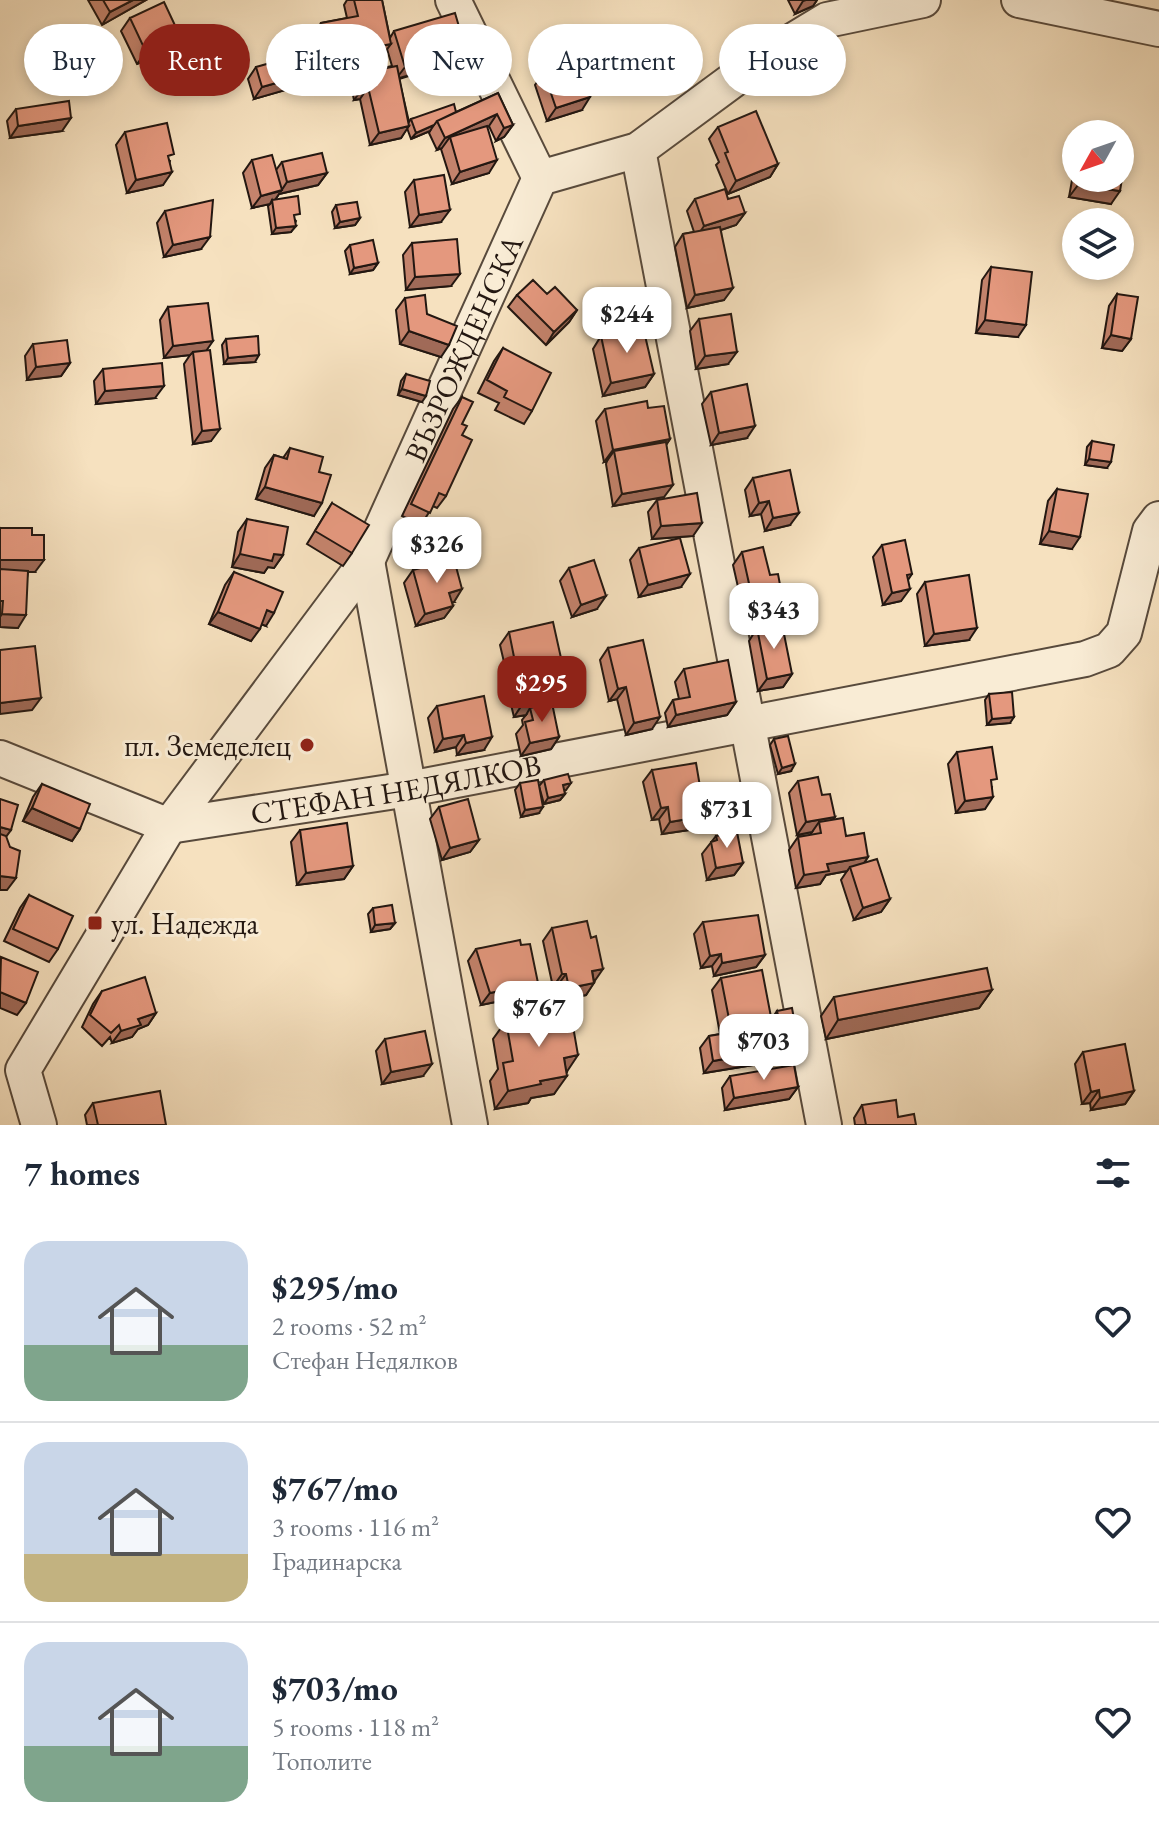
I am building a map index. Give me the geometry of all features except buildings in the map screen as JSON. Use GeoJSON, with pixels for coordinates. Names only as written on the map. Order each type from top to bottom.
{"type":"FeatureCollection","features":[{"type":"Feature","properties":{"kind":"street"},"geometry":{"type":"LineString","coordinates":[[453,0],[540,178],[638,150],[756,63],[827,20],[923,0]]}},
{"type":"Feature","properties":{"kind":"street"},"geometry":{"type":"LineString","coordinates":[[1019,0],[1159,29]]}},
{"type":"Feature","properties":{"kind":"street"},"geometry":{"type":"LineString","coordinates":[[638,150],[824,1125]]}},
{"type":"Feature","properties":{"kind":"street","name":"ВЪЗРОЖДЕНСКА"},"geometry":{"type":"LineString","coordinates":[[39,1125],[12,1073],[169,826],[367,561],[540,178]]}},
{"type":"Feature","properties":{"kind":"street","name":"СТЕФАН НЕДЯЛКОВ"},"geometry":{"type":"LineString","coordinates":[[169,826],[409,789],[1085,659],[1109,650],[1124,633],[1150,531],[1159,519]]}},
{"type":"Feature","properties":{"kind":"street"},"geometry":{"type":"LineString","coordinates":[[367,561],[470,1125]]}},
{"type":"Feature","properties":{"kind":"street"},"geometry":{"type":"LineString","coordinates":[[0,758],[169,826]]}},
{"type":"Feature","properties":{"kind":"place","name":"пл. Земеделец"},"geometry":{"type":"Point","coordinates":[307,745]}},
{"type":"Feature","properties":{"kind":"place","name":"ул. Надежда"},"geometry":{"type":"Point","coordinates":[95,923]}}]}
